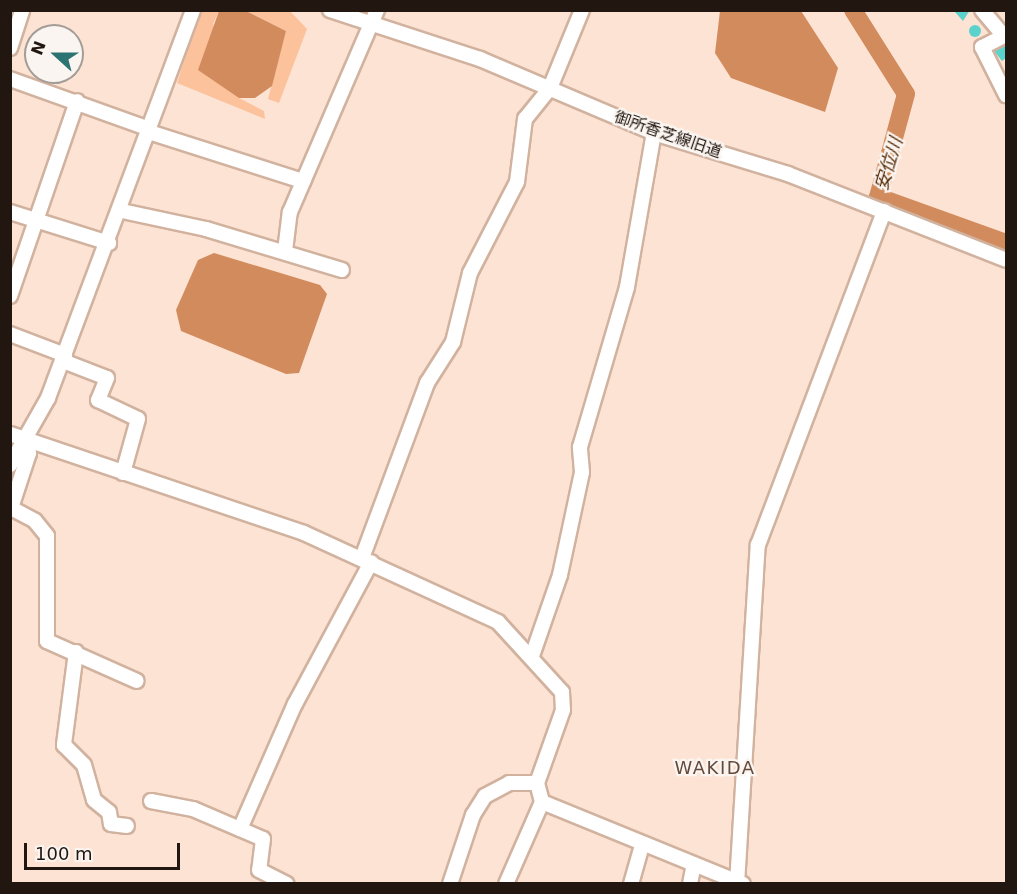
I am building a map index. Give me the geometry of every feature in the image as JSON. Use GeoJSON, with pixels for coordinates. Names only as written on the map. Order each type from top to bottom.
{"type":"FeatureCollection","features":[{"type":"Feature","properties":{"kind":"street"},"geometry":{"type":"LineString","coordinates":[[10,48],[22,10]]}},
{"type":"Feature","properties":{"kind":"street"},"geometry":{"type":"LineString","coordinates":[[10,465],[25,441],[64,358],[122,211],[194,10]]}},
{"type":"Feature","properties":{"kind":"street","name":"御所香芝線旧道"},"geometry":{"type":"LineString","coordinates":[[330,10],[374,17],[654,133],[789,174],[1006,260]]}},
{"type":"Feature","properties":{"kind":"street"},"geometry":{"type":"LineString","coordinates":[[240,829],[295,704],[366,560],[427,383],[453,342],[470,273],[517,182],[525,119],[550,88],[582,10]]}},
{"type":"Feature","properties":{"kind":"street"},"geometry":{"type":"LineString","coordinates":[[982,10],[1005,35],[982,47],[1006,95]]}},
{"type":"Feature","properties":{"kind":"street"},"geometry":{"type":"LineString","coordinates":[[285,251],[290,212],[374,17]]}},
{"type":"Feature","properties":{"kind":"street"},"geometry":{"type":"LineString","coordinates":[[10,79],[76,101],[150,131],[303,181]]}},
{"type":"Feature","properties":{"kind":"street"},"geometry":{"type":"LineString","coordinates":[[10,296],[76,101]]}},
{"type":"Feature","properties":{"kind":"street"},"geometry":{"type":"LineString","coordinates":[[532,656],[560,575],[582,472],[580,447],[627,287],[654,133]]}},
{"type":"Feature","properties":{"kind":"street"},"geometry":{"type":"LineString","coordinates":[[122,211],[285,251],[342,270]]}},
{"type":"Feature","properties":{"kind":"street"},"geometry":{"type":"LineString","coordinates":[[10,212],[110,243]]}},
{"type":"Feature","properties":{"kind":"street"},"geometry":{"type":"LineString","coordinates":[[542,802],[739,883],[758,545],[884,212]]}},
{"type":"Feature","properties":{"kind":"street"},"geometry":{"type":"LineString","coordinates":[[10,334],[107,378],[98,400],[138,419],[123,473]]}},
{"type":"Feature","properties":{"kind":"street"},"geometry":{"type":"LineString","coordinates":[[10,434],[25,441],[284,525],[366,560],[498,622],[532,656],[563,700],[537,783],[542,802],[506,884]]}},
{"type":"Feature","properties":{"kind":"street"},"geometry":{"type":"LineString","coordinates":[[25,441],[28,453],[11,508],[44,528],[45,633],[52,646],[76,652],[137,681]]}},
{"type":"Feature","properties":{"kind":"street"},"geometry":{"type":"LineString","coordinates":[[76,652],[64,745],[84,765],[94,800],[109,812],[111,824],[127,826]]}},
{"type":"Feature","properties":{"kind":"street"},"geometry":{"type":"LineString","coordinates":[[455,882],[473,815],[485,796],[509,783],[537,783]]}},
{"type":"Feature","properties":{"kind":"street"},"geometry":{"type":"LineString","coordinates":[[151,801],[193,809],[240,829],[266,845],[256,864],[259,870],[287,884]]}},
{"type":"Feature","properties":{"kind":"street"},"geometry":{"type":"LineString","coordinates":[[631,884],[642,845]]}},
{"type":"Feature","properties":{"kind":"street"},"geometry":{"type":"LineString","coordinates":[[690,884],[694,864]]}},
{"type":"Feature","properties":{"kind":"shaded area"},"geometry":{"type":"Polygon","coordinates":[[[200,11],[219,11],[213,24],[239,98],[264,111],[265,119],[177,83],[200,11]]]}},
{"type":"Feature","properties":{"kind":"shaded area"},"geometry":{"type":"Polygon","coordinates":[[[219,11],[246,11],[286,31],[272,86],[255,98],[239,98],[198,70],[219,11]]]}},
{"type":"Feature","properties":{"kind":"shaded area"},"geometry":{"type":"Polygon","coordinates":[[[246,11],[290,11],[307,29],[279,103],[268,99],[286,31],[246,11]]]}},
{"type":"Feature","properties":{"kind":"shaded area"},"geometry":{"type":"Polygon","coordinates":[[[720,11],[801,11],[838,68],[825,112],[731,78],[715,53],[720,11]]]}},
{"type":"Feature","properties":{"kind":"shaded area"},"geometry":{"type":"Polygon","coordinates":[[[214,253],[320,285],[327,294],[299,373],[286,374],[181,331],[176,310],[198,260],[214,253]]]}},
{"type":"Feature","properties":{"kind":"building"},"geometry":{"type":"Polygon","coordinates":[[[957,10],[970,10],[963,21],[955,12],[957,10]]]}},
{"type":"Feature","properties":{"kind":"building"},"geometry":{"type":"Polygon","coordinates":[[[977,25],[981,31],[977,37],[973,37],[969,29],[977,25]]]}},
{"type":"Feature","properties":{"kind":"building"},"geometry":{"type":"Polygon","coordinates":[[[1006,45],[1006,58],[1002,61],[994,51],[1006,45]]]}},
{"type":"Feature","properties":{"kind":"waterway","name":"安位川"},"geometry":{"type":"LineString","coordinates":[[853,10],[906,94],[878,197],[1006,243]]}},
{"type":"Feature","properties":{"kind":"district","name":"WAKIDA"},"geometry":{"type":"Point","coordinates":[715,768]}}]}
